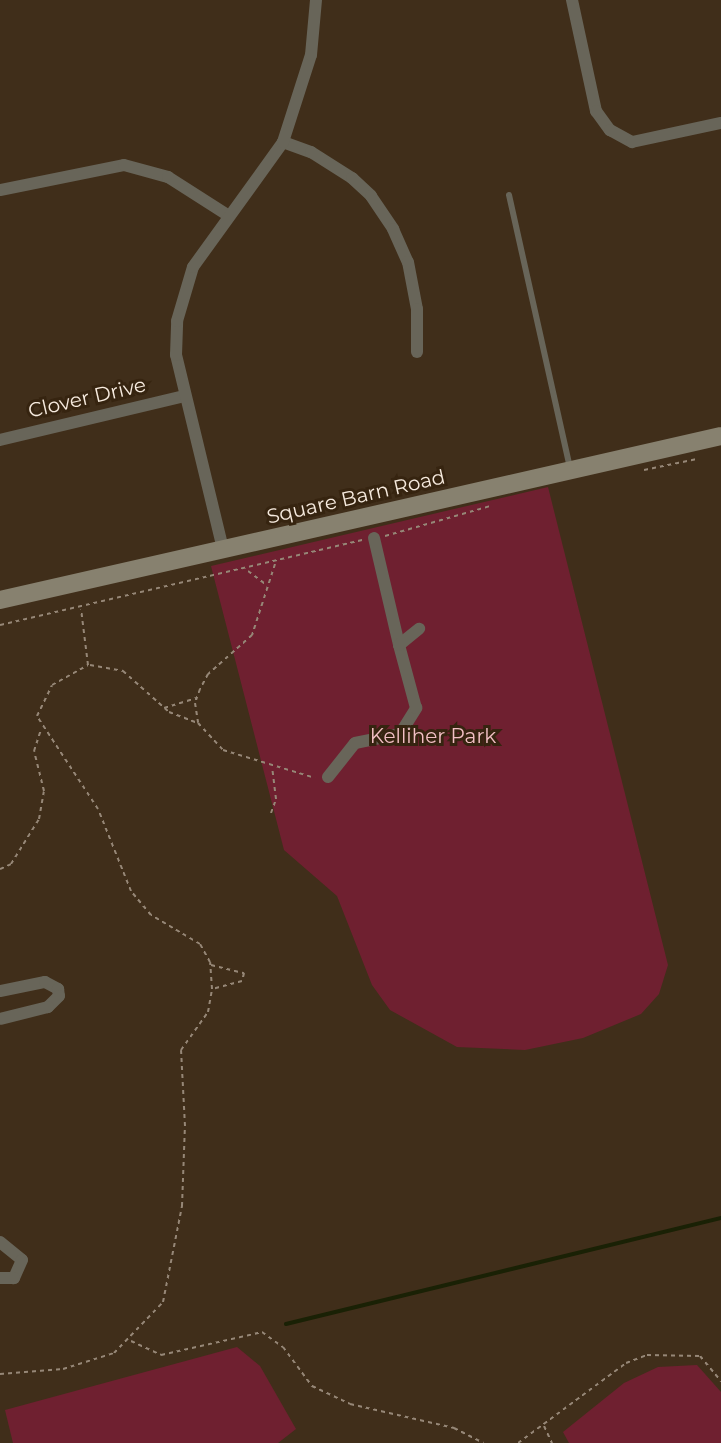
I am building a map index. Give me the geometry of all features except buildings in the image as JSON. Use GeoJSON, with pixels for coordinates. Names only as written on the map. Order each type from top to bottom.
{"type":"FeatureCollection","features":[{"type":"Feature","properties":{"kind":"street"},"geometry":{"type":"LineString","coordinates":[[223,549],[176,355],[182,295],[193,267],[283,142],[311,55],[316,0]]}},
{"type":"Feature","properties":{"kind":"street"},"geometry":{"type":"LineString","coordinates":[[572,0],[596,111],[610,130],[632,142],[721,123]]}},
{"type":"Feature","properties":{"kind":"street"},"geometry":{"type":"LineString","coordinates":[[283,142],[311,152],[352,178],[386,218],[408,262],[417,309],[417,352]]}},
{"type":"Feature","properties":{"kind":"street"},"geometry":{"type":"LineString","coordinates":[[0,190],[124,165],[168,177],[229,216]]}},
{"type":"Feature","properties":{"kind":"street","name":"Clover Drive"},"geometry":{"type":"LineString","coordinates":[[0,440],[184,396]]}},
{"type":"Feature","properties":{"kind":"street","name":"Square Barn Road"},"geometry":{"type":"LineString","coordinates":[[0,600],[721,436]]}},
{"type":"Feature","properties":{"kind":"street"},"geometry":{"type":"LineString","coordinates":[[328,777],[355,743],[400,734],[416,708],[374,538]]}},
{"type":"Feature","properties":{"kind":"street"},"geometry":{"type":"LineString","coordinates":[[399,645],[419,629]]}},
{"type":"Feature","properties":{"kind":"street"},"geometry":{"type":"LineString","coordinates":[[0,991],[45,982],[58,989],[59,996],[48,1007],[0,1019]]}},
{"type":"Feature","properties":{"kind":"street"},"geometry":{"type":"LineString","coordinates":[[0,1242],[16,1251],[22,1266],[14,1278],[0,1278]]}},
{"type":"Feature","properties":{"kind":"lane"},"geometry":{"type":"LineString","coordinates":[[509,195],[571,471]]}},
{"type":"Feature","properties":{"kind":"path"},"geometry":{"type":"LineString","coordinates":[[198,723],[197,697],[208,674],[252,635],[275,564]]}},
{"type":"Feature","properties":{"kind":"path"},"geometry":{"type":"LineString","coordinates":[[247,571],[266,585]]}},
{"type":"Feature","properties":{"kind":"path"},"geometry":{"type":"LineString","coordinates":[[81,609],[88,665]]}},
{"type":"Feature","properties":{"kind":"path"},"geometry":{"type":"LineString","coordinates":[[0,1374],[63,1369],[114,1353],[131,1341],[163,1302],[170,1281],[182,1193],[181,1050],[208,1012],[212,989],[210,965],[200,944],[151,915],[131,891],[98,809],[37,716],[41,699],[73,669],[88,665],[123,671],[164,708],[198,723],[223,750],[305,778],[328,777]]}},
{"type":"Feature","properties":{"kind":"path"},"geometry":{"type":"LineString","coordinates":[[164,708],[197,697]]}},
{"type":"Feature","properties":{"kind":"path"},"geometry":{"type":"LineString","coordinates":[[0,869],[11,864],[39,819],[44,791],[34,751],[43,727]]}},
{"type":"Feature","properties":{"kind":"path"},"geometry":{"type":"LineString","coordinates":[[271,813],[276,799],[273,768]]}},
{"type":"Feature","properties":{"kind":"path"},"geometry":{"type":"LineString","coordinates":[[210,965],[244,973],[242,981],[212,989]]}},
{"type":"Feature","properties":{"kind":"path"},"geometry":{"type":"LineString","coordinates":[[131,1341],[161,1355],[262,1332],[283,1347],[312,1386],[350,1404],[454,1428],[483,1443]]}},
{"type":"Feature","properties":{"kind":"path"},"geometry":{"type":"LineString","coordinates":[[518,1443],[626,1363],[647,1355],[700,1356],[721,1381]]}},
{"type":"Feature","properties":{"kind":"path"},"geometry":{"type":"LineString","coordinates":[[544,1426],[552,1443]]}},
{"type":"Feature","properties":{"kind":"green space","name":"Kelliher Park"},"geometry":{"type":"Polygon","coordinates":[[[548,487],[668,965],[659,994],[641,1014],[583,1038],[525,1050],[457,1047],[390,1010],[372,985],[337,896],[284,850],[211,566],[548,487]]]}},
{"type":"Feature","properties":{"kind":"green space"},"geometry":{"type":"Polygon","coordinates":[[[237,1347],[260,1366],[296,1429],[278,1443],[13,1443],[5,1410],[237,1347]]]}},
{"type":"Feature","properties":{"kind":"green space"},"geometry":{"type":"Polygon","coordinates":[[[697,1365],[721,1392],[721,1443],[569,1443],[563,1432],[624,1383],[658,1367],[697,1365]]]}},
{"type":"Feature","properties":{"kind":"waterway"},"geometry":{"type":"LineString","coordinates":[[286,1324],[721,1218]]}}]}
